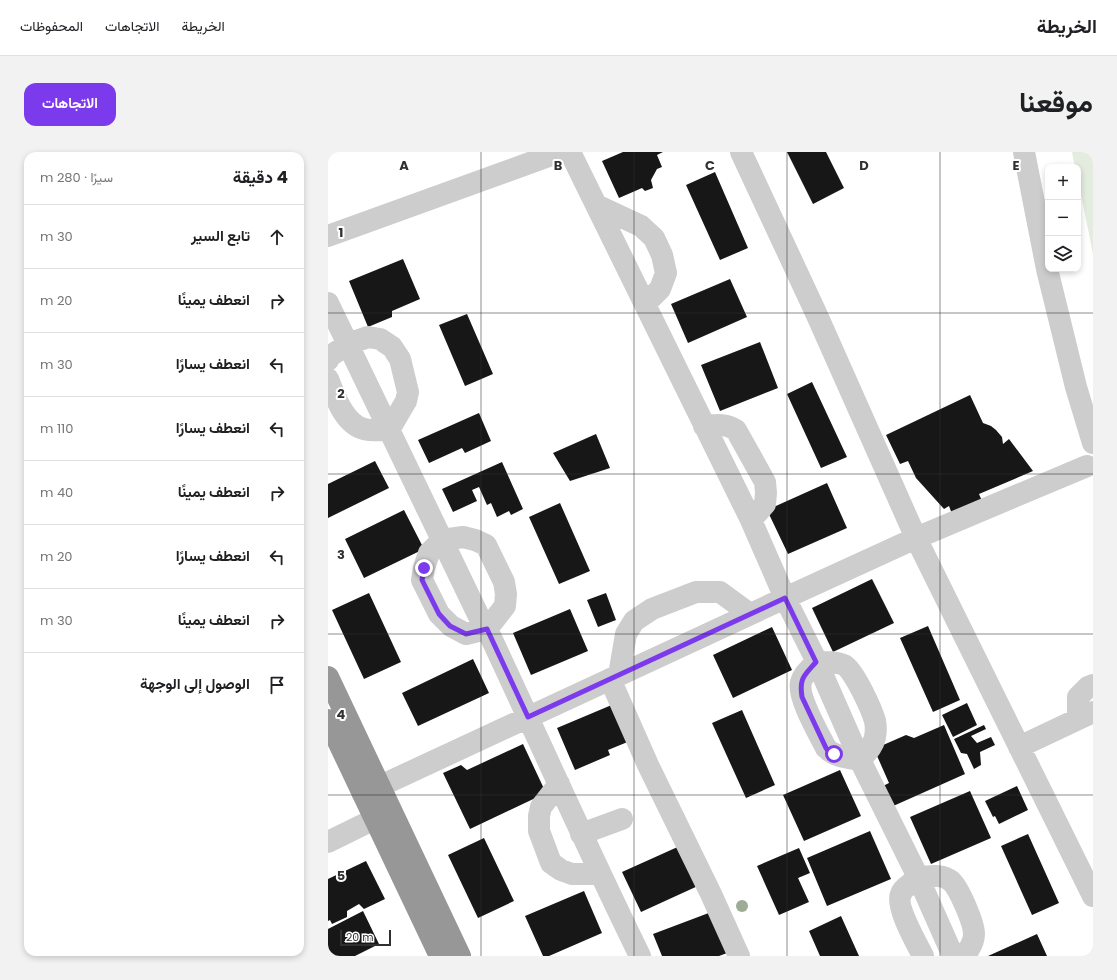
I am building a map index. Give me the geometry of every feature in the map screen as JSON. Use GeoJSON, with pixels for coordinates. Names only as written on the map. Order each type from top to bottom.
{"type":"FeatureCollection","features":[{"type":"Feature","properties":{"kind":"highway"},"geometry":{"type":"LineString","coordinates":[[328,677],[371,790],[383,815],[460,956]]}},
{"type":"Feature","properties":{"kind":"highway"},"geometry":{"type":"LineString","coordinates":[[328,720],[371,790]]}},
{"type":"Feature","properties":{"kind":"highway"},"geometry":{"type":"LineString","coordinates":[[383,815],[440,956]]}},
{"type":"Feature","properties":{"kind":"street"},"geometry":{"type":"LineString","coordinates":[[328,236],[560,152]]}},
{"type":"Feature","properties":{"kind":"street"},"geometry":{"type":"LineString","coordinates":[[570,152],[750,520],[860,760],[918,877],[953,956]]}},
{"type":"Feature","properties":{"kind":"street"},"geometry":{"type":"LineString","coordinates":[[741,152],[816,313],[916,538],[1093,896]]}},
{"type":"Feature","properties":{"kind":"street"},"geometry":{"type":"LineString","coordinates":[[1024,152],[1047,269],[1076,388],[1093,443]]}},
{"type":"Feature","properties":{"kind":"street"},"geometry":{"type":"LineString","coordinates":[[596,205],[641,226],[654,238],[662,255],[666,273],[660,289],[645,304]]}},
{"type":"Feature","properties":{"kind":"street"},"geometry":{"type":"LineString","coordinates":[[328,303],[484,627],[487,629],[600,874],[640,956]]}},
{"type":"Feature","properties":{"kind":"street"},"geometry":{"type":"LineString","coordinates":[[328,360],[329,357],[348,344],[368,337],[380,339],[392,347],[400,359],[408,392],[406,401],[389,430]]}},
{"type":"Feature","properties":{"kind":"street"},"geometry":{"type":"LineString","coordinates":[[328,379],[338,402],[347,417],[355,424],[363,429],[389,430]]}},
{"type":"Feature","properties":{"kind":"street"},"geometry":{"type":"LineString","coordinates":[[704,426],[724,424],[731,426],[736,430],[765,482],[765,504],[750,520]]}},
{"type":"Feature","properties":{"kind":"street"},"geometry":{"type":"LineString","coordinates":[[371,790],[916,538],[1091,462]]}},
{"type":"Feature","properties":{"kind":"street"},"geometry":{"type":"LineString","coordinates":[[463,537],[486,545],[504,582],[506,594],[505,606],[487,629],[466,634],[450,626],[439,614],[422,580],[429,553],[442,540],[463,537]]}},
{"type":"Feature","properties":{"kind":"street"},"geometry":{"type":"LineString","coordinates":[[739,956],[711,894],[648,765],[615,677],[626,634],[634,621],[652,610],[696,592],[720,592],[750,614]]}},
{"type":"Feature","properties":{"kind":"street"},"geometry":{"type":"LineString","coordinates":[[816,662],[834,662],[845,665],[855,678],[867,701],[876,723],[875,736],[872,746],[860,760]]}},
{"type":"Feature","properties":{"kind":"street"},"geometry":{"type":"LineString","coordinates":[[1019,747],[1086,715],[1078,697],[1088,687],[1093,685]]}},
{"type":"Feature","properties":{"kind":"street"},"geometry":{"type":"LineString","coordinates":[[559,784],[541,807],[539,816],[539,831],[551,863],[561,870],[572,874],[600,874]]}},
{"type":"Feature","properties":{"kind":"street"},"geometry":{"type":"LineString","coordinates":[[328,842],[383,815]]}},
{"type":"Feature","properties":{"kind":"street"},"geometry":{"type":"LineString","coordinates":[[582,834],[622,820]]}},
{"type":"Feature","properties":{"kind":"street"},"geometry":{"type":"LineString","coordinates":[[923,956],[911,934],[900,905],[900,894],[918,877],[937,875],[951,881],[963,900],[972,925],[974,933],[972,941],[964,956]]}},
{"type":"Feature","properties":{"kind":"shaded area"},"geometry":{"type":"Polygon","coordinates":[[[1072,152],[1093,152],[1093,254],[1081,195],[1081,164],[1074,164],[1072,152]]]}},
{"type":"Feature","properties":{"kind":"building"},"geometry":{"type":"Polygon","coordinates":[[[623,152],[663,152],[657,155],[662,167],[657,169],[651,180],[653,188],[645,191],[642,188],[619,198],[602,161],[623,152]]]}},
{"type":"Feature","properties":{"kind":"building"},"geometry":{"type":"Polygon","coordinates":[[[787,152],[826,152],[844,188],[813,204],[787,152]]]}},
{"type":"Feature","properties":{"kind":"building"},"geometry":{"type":"Polygon","coordinates":[[[715,172],[748,248],[720,260],[686,185],[715,172]]]}},
{"type":"Feature","properties":{"kind":"building"},"geometry":{"type":"Polygon","coordinates":[[[403,259],[420,299],[392,311],[392,317],[368,327],[349,281],[403,259]]]}},
{"type":"Feature","properties":{"kind":"building"},"geometry":{"type":"Polygon","coordinates":[[[730,279],[747,317],[688,343],[671,304],[730,279]]]}},
{"type":"Feature","properties":{"kind":"building"},"geometry":{"type":"Polygon","coordinates":[[[467,314],[493,374],[465,386],[439,325],[467,314]]]}},
{"type":"Feature","properties":{"kind":"building"},"geometry":{"type":"Polygon","coordinates":[[[760,342],[778,388],[720,411],[701,365],[760,342]]]}},
{"type":"Feature","properties":{"kind":"building"},"geometry":{"type":"Polygon","coordinates":[[[812,382],[847,457],[821,468],[787,394],[812,382]]]}},
{"type":"Feature","properties":{"kind":"building"},"geometry":{"type":"Polygon","coordinates":[[[970,395],[983,423],[996,430],[1002,437],[1003,444],[1009,439],[1033,471],[979,494],[982,501],[952,514],[949,506],[944,509],[916,478],[908,461],[900,464],[886,435],[970,395]]]}},
{"type":"Feature","properties":{"kind":"building"},"geometry":{"type":"Polygon","coordinates":[[[479,413],[491,441],[465,453],[462,448],[429,463],[418,440],[479,413]]]}},
{"type":"Feature","properties":{"kind":"building"},"geometry":{"type":"Polygon","coordinates":[[[596,434],[610,468],[570,481],[553,453],[596,434]]]}},
{"type":"Feature","properties":{"kind":"building"},"geometry":{"type":"Polygon","coordinates":[[[375,461],[389,488],[328,518],[328,484],[375,461]]]}},
{"type":"Feature","properties":{"kind":"building"},"geometry":{"type":"Polygon","coordinates":[[[502,462],[523,509],[511,515],[509,511],[497,517],[491,503],[487,505],[479,487],[472,490],[477,501],[453,512],[442,489],[502,462]]]}},
{"type":"Feature","properties":{"kind":"building"},"geometry":{"type":"Polygon","coordinates":[[[827,483],[847,528],[788,554],[767,510],[827,483]]]}},
{"type":"Feature","properties":{"kind":"building"},"geometry":{"type":"Polygon","coordinates":[[[560,503],[590,571],[559,584],[529,517],[560,503]]]}},
{"type":"Feature","properties":{"kind":"building"},"geometry":{"type":"Polygon","coordinates":[[[404,510],[424,549],[364,578],[345,539],[404,510]]]}},
{"type":"Feature","properties":{"kind":"building"},"geometry":{"type":"Polygon","coordinates":[[[872,579],[894,623],[833,652],[812,608],[872,579]]]}},
{"type":"Feature","properties":{"kind":"building"},"geometry":{"type":"Polygon","coordinates":[[[369,593],[401,662],[364,679],[332,610],[369,593]]]}},
{"type":"Feature","properties":{"kind":"building"},"geometry":{"type":"Polygon","coordinates":[[[606,593],[616,620],[598,627],[587,600],[606,593]]]}},
{"type":"Feature","properties":{"kind":"building"},"geometry":{"type":"Polygon","coordinates":[[[570,609],[588,651],[531,675],[513,633],[570,609]]]}},
{"type":"Feature","properties":{"kind":"building"},"geometry":{"type":"Polygon","coordinates":[[[928,626],[960,700],[933,712],[900,638],[928,626]]]}},
{"type":"Feature","properties":{"kind":"building"},"geometry":{"type":"Polygon","coordinates":[[[772,627],[792,670],[733,698],[713,655],[772,627]]]}},
{"type":"Feature","properties":{"kind":"building"},"geometry":{"type":"Polygon","coordinates":[[[473,659],[489,693],[418,726],[402,693],[473,659]]]}},
{"type":"Feature","properties":{"kind":"building"},"geometry":{"type":"Polygon","coordinates":[[[967,703],[977,725],[953,737],[942,715],[967,703]]]}},
{"type":"Feature","properties":{"kind":"building"},"geometry":{"type":"Polygon","coordinates":[[[614,704],[630,741],[608,750],[610,755],[575,770],[557,728],[614,704]]]}},
{"type":"Feature","properties":{"kind":"building"},"geometry":{"type":"Polygon","coordinates":[[[742,710],[775,785],[746,798],[712,723],[742,710]]]}},
{"type":"Feature","properties":{"kind":"building"},"geometry":{"type":"Polygon","coordinates":[[[944,725],[965,774],[891,807],[881,787],[889,783],[874,749],[906,735],[914,738],[944,725]]]}},
{"type":"Feature","properties":{"kind":"building"},"geometry":{"type":"Polygon","coordinates":[[[984,725],[986,729],[971,736],[977,743],[991,737],[995,745],[980,752],[981,765],[974,769],[967,754],[961,753],[954,739],[984,725]]]}},
{"type":"Feature","properties":{"kind":"building"},"geometry":{"type":"Polygon","coordinates":[[[523,744],[546,793],[470,829],[443,773],[461,765],[467,770],[523,744]]]}},
{"type":"Feature","properties":{"kind":"building"},"geometry":{"type":"Polygon","coordinates":[[[840,770],[861,816],[804,841],[783,795],[840,770]]]}},
{"type":"Feature","properties":{"kind":"building"},"geometry":{"type":"Polygon","coordinates":[[[1017,786],[1028,810],[999,824],[995,816],[993,817],[985,801],[1017,786]]]}},
{"type":"Feature","properties":{"kind":"building"},"geometry":{"type":"Polygon","coordinates":[[[970,791],[991,838],[931,864],[910,817],[970,791]]]}},
{"type":"Feature","properties":{"kind":"building"},"geometry":{"type":"Polygon","coordinates":[[[870,831],[891,879],[827,906],[807,858],[870,831]]]}},
{"type":"Feature","properties":{"kind":"building"},"geometry":{"type":"Polygon","coordinates":[[[1028,834],[1059,903],[1032,915],[1001,846],[1028,834]]]}},
{"type":"Feature","properties":{"kind":"building"},"geometry":{"type":"Polygon","coordinates":[[[484,838],[514,901],[478,918],[448,855],[484,838]]]}},
{"type":"Feature","properties":{"kind":"building"},"geometry":{"type":"Polygon","coordinates":[[[682,845],[700,885],[641,912],[622,872],[682,845]]]}},
{"type":"Feature","properties":{"kind":"building"},"geometry":{"type":"Polygon","coordinates":[[[799,848],[810,873],[798,878],[809,902],[779,915],[757,866],[799,848]]]}},
{"type":"Feature","properties":{"kind":"building"},"geometry":{"type":"Polygon","coordinates":[[[366,861],[385,899],[364,909],[359,904],[347,911],[347,917],[332,924],[330,920],[328,921],[328,879],[366,861]]]}},
{"type":"Feature","properties":{"kind":"building"},"geometry":{"type":"Polygon","coordinates":[[[584,891],[602,933],[549,956],[543,956],[525,916],[584,891]]]}},
{"type":"Feature","properties":{"kind":"building"},"geometry":{"type":"Polygon","coordinates":[[[363,911],[379,944],[355,956],[328,956],[328,929],[363,911]]]}},
{"type":"Feature","properties":{"kind":"building"},"geometry":{"type":"Polygon","coordinates":[[[714,911],[730,952],[719,956],[662,956],[653,934],[714,911]]]}},
{"type":"Feature","properties":{"kind":"building"},"geometry":{"type":"Polygon","coordinates":[[[841,916],[859,956],[820,956],[809,931],[841,916]]]}},
{"type":"Feature","properties":{"kind":"building"},"geometry":{"type":"Polygon","coordinates":[[[1037,934],[1047,956],[988,956],[1037,934]]]}},
{"type":"Feature","properties":{"kind":"route"},"geometry":{"type":"LineString","coordinates":[[424,568],[422,580],[439,614],[450,626],[466,634],[487,629],[528,717],[785,598],[816,662],[801,681],[802,697],[826,748],[829,752],[834,754]]}}]}
